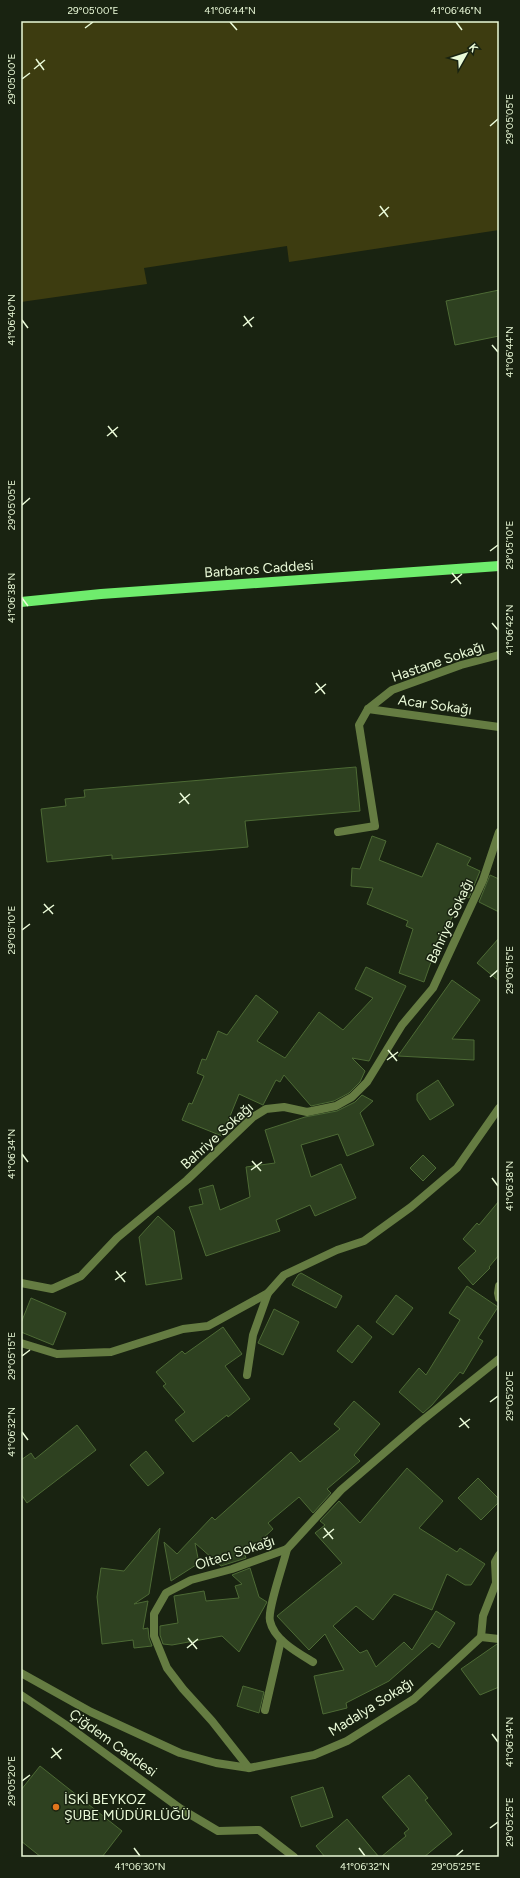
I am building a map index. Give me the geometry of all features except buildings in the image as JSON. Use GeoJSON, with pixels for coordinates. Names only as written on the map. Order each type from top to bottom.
{"type":"FeatureCollection","features":[{"type":"Feature","properties":{"kind":"main road","name":"Barbaros Caddesi"},"geometry":{"type":"LineString","coordinates":[[21,602],[101,594],[499,566]]}},
{"type":"Feature","properties":{"kind":"street","name":"Hastane Sokağı"},"geometry":{"type":"LineString","coordinates":[[368,708],[392,690],[461,665],[499,655]]}},
{"type":"Feature","properties":{"kind":"street","name":"Acar Sokağı"},"geometry":{"type":"LineString","coordinates":[[368,708],[499,727]]}},
{"type":"Feature","properties":{"kind":"street"},"geometry":{"type":"LineString","coordinates":[[338,832],[375,826],[360,725],[368,708]]}},
{"type":"Feature","properties":{"kind":"street","name":"Bahriye Sokağı"},"geometry":{"type":"LineString","coordinates":[[21,1283],[52,1289],[81,1276],[117,1238],[187,1180],[253,1117],[266,1109],[284,1107],[307,1112],[336,1106],[352,1097],[367,1082],[402,1025],[433,988],[483,880],[499,832]]}},
{"type":"Feature","properties":{"kind":"street"},"geometry":{"type":"LineString","coordinates":[[21,1343],[57,1354],[111,1352],[183,1329],[208,1326],[268,1292],[284,1275],[337,1250],[364,1241],[411,1207],[457,1168],[499,1108]]}},
{"type":"Feature","properties":{"kind":"street"},"geometry":{"type":"LineString","coordinates":[[499,1286],[499,1298]]}},
{"type":"Feature","properties":{"kind":"street"},"geometry":{"type":"LineString","coordinates":[[247,1375],[253,1335],[268,1292]]}},
{"type":"Feature","properties":{"kind":"street","name":"Oltacı Sokağı"},"geometry":{"type":"LineString","coordinates":[[249,1768],[217,1727],[183,1690],[167,1668],[154,1636],[154,1614],[166,1593],[191,1580],[232,1569],[288,1549],[342,1490],[419,1423],[499,1359]]}},
{"type":"Feature","properties":{"kind":"street"},"geometry":{"type":"LineString","coordinates":[[288,1549],[273,1598],[270,1620],[280,1640],[313,1662]]}},
{"type":"Feature","properties":{"kind":"street"},"geometry":{"type":"LineString","coordinates":[[499,1554],[495,1562],[496,1583],[483,1616],[481,1637],[499,1639]]}},
{"type":"Feature","properties":{"kind":"street","name":"Madalya Sokağı"},"geometry":{"type":"LineString","coordinates":[[21,1673],[91,1712],[180,1753],[216,1763],[249,1768],[314,1754],[347,1740],[414,1699],[481,1637]]}},
{"type":"Feature","properties":{"kind":"street"},"geometry":{"type":"LineString","coordinates":[[265,1710],[280,1640]]}},
{"type":"Feature","properties":{"kind":"street","name":"Çiğdem Caddesi"},"geometry":{"type":"LineString","coordinates":[[21,1695],[66,1725],[181,1809],[212,1828],[218,1831],[259,1830],[294,1857]]}},
{"type":"Feature","properties":{"kind":"shaded area"},"geometry":{"type":"Polygon","coordinates":[[[21,21],[499,21],[499,230],[289,262],[287,246],[144,268],[147,284],[21,302],[21,21]]]}},
{"type":"Feature","properties":{"kind":"place","name":"İSKİ BEYKOZ ŞUBE MÜDÜRLÜĞÜ"},"geometry":{"type":"Point","coordinates":[56,1807]}}]}
